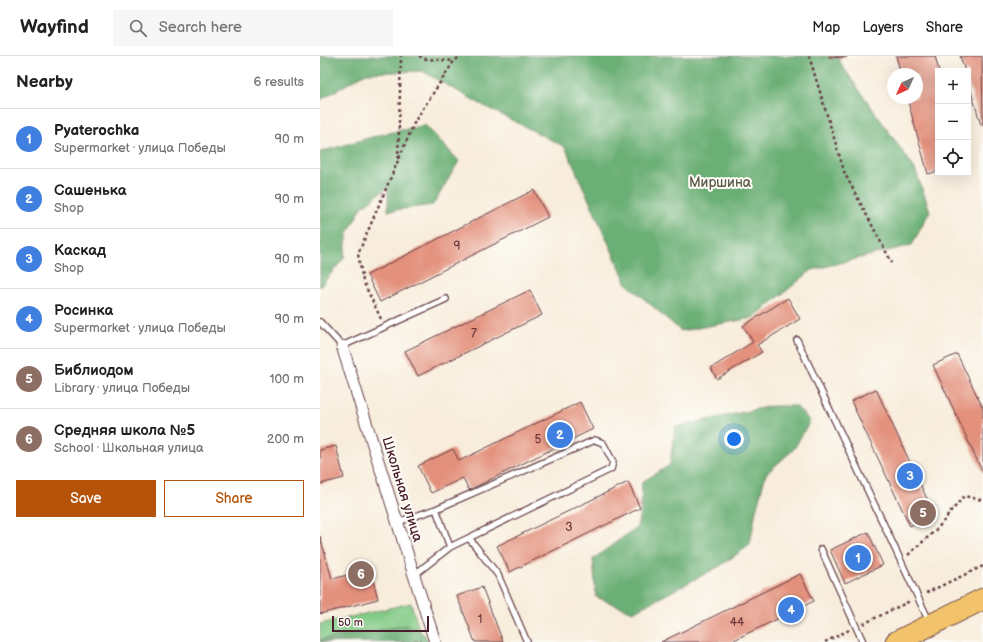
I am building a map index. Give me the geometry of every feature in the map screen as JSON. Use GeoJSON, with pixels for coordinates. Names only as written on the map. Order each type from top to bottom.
{"type":"FeatureCollection","features":[{"type":"Feature","properties":{"kind":"highway"},"geometry":{"type":"LineString","coordinates":[[896,642],[983,599]]}},
{"type":"Feature","properties":{"kind":"street","name":"Школьная улица"},"geometry":{"type":"LineString","coordinates":[[342,346],[436,642]]}},
{"type":"Feature","properties":{"kind":"lane"},"geometry":{"type":"LineString","coordinates":[[320,322],[342,346],[446,299]]}},
{"type":"Feature","properties":{"kind":"lane"},"geometry":{"type":"LineString","coordinates":[[796,340],[930,625]]}},
{"type":"Feature","properties":{"kind":"lane"},"geometry":{"type":"LineString","coordinates":[[398,522],[436,509],[594,440],[603,443],[613,462],[611,469],[450,548],[414,576]]}},
{"type":"Feature","properties":{"kind":"lane"},"geometry":{"type":"LineString","coordinates":[[436,509],[450,548]]}},
{"type":"Feature","properties":{"kind":"lane"},"geometry":{"type":"LineString","coordinates":[[469,538],[498,575],[526,642]]}},
{"type":"Feature","properties":{"kind":"lane"},"geometry":{"type":"LineString","coordinates":[[821,549],[863,642]]}},
{"type":"Feature","properties":{"kind":"path"},"geometry":{"type":"LineString","coordinates":[[398,163],[401,56]]}},
{"type":"Feature","properties":{"kind":"path"},"geometry":{"type":"LineString","coordinates":[[419,56],[426,59],[454,61]]}},
{"type":"Feature","properties":{"kind":"path"},"geometry":{"type":"LineString","coordinates":[[385,327],[363,281],[358,254],[415,121],[454,61],[461,56]]}},
{"type":"Feature","properties":{"kind":"path"},"geometry":{"type":"LineString","coordinates":[[809,56],[845,174],[892,263]]}},
{"type":"Feature","properties":{"kind":"path"},"geometry":{"type":"LineString","coordinates":[[901,562],[937,529],[964,496],[983,500]]}},
{"type":"Feature","properties":{"kind":"path"},"geometry":{"type":"LineString","coordinates":[[825,642],[983,566]]}},
{"type":"Feature","properties":{"kind":"path"},"geometry":{"type":"LineString","coordinates":[[415,642],[421,640]]}},
{"type":"Feature","properties":{"kind":"green space","name":"Миршина"},"geometry":{"type":"Polygon","coordinates":[[[320,56],[838,56],[841,64],[915,169],[930,211],[912,245],[812,270],[753,318],[681,331],[627,284],[565,147],[484,106],[422,71],[366,73],[320,100],[320,56]]]}},
{"type":"Feature","properties":{"kind":"green space"},"geometry":{"type":"Polygon","coordinates":[[[425,125],[459,161],[433,205],[388,211],[388,187],[362,207],[348,233],[344,258],[320,287],[320,152],[379,135],[425,125]]]}},
{"type":"Feature","properties":{"kind":"green space"},"geometry":{"type":"Polygon","coordinates":[[[771,406],[796,406],[810,421],[794,449],[766,474],[756,510],[750,545],[720,566],[633,612],[596,597],[593,559],[637,527],[641,509],[642,482],[670,465],[675,427],[771,406]]]}},
{"type":"Feature","properties":{"kind":"green space"},"geometry":{"type":"Polygon","coordinates":[[[411,603],[423,642],[320,642],[320,624],[411,603]]]}},
{"type":"Feature","properties":{"kind":"green space"},"geometry":{"type":"Polygon","coordinates":[[[407,625],[420,631],[429,642],[320,642],[320,640],[407,625]]]}},
{"type":"Feature","properties":{"kind":"building"},"geometry":{"type":"Polygon","coordinates":[[[829,56],[847,56],[847,57],[829,58],[829,56]]]}},
{"type":"Feature","properties":{"kind":"building"},"geometry":{"type":"Polygon","coordinates":[[[896,56],[935,56],[938,68],[935,68],[935,172],[928,174],[909,104],[923,104],[923,68],[899,68],[896,56]]]}},
{"type":"Feature","properties":{"kind":"building"},"geometry":{"type":"Polygon","coordinates":[[[960,56],[982,56],[983,125],[981,125],[971,91],[971,68],[964,68],[960,56]]]}},
{"type":"Feature","properties":{"kind":"building"},"geometry":{"type":"Polygon","coordinates":[[[534,190],[548,217],[380,302],[367,275],[534,190]]]}},
{"type":"Feature","properties":{"kind":"building"},"geometry":{"type":"Polygon","coordinates":[[[530,290],[542,315],[418,376],[405,351],[530,290]]]}},
{"type":"Feature","properties":{"kind":"building"},"geometry":{"type":"Polygon","coordinates":[[[788,298],[800,319],[757,345],[762,352],[717,379],[711,368],[753,342],[743,326],[788,298]]]}},
{"type":"Feature","properties":{"kind":"building"},"geometry":{"type":"Polygon","coordinates":[[[957,354],[983,408],[983,473],[933,365],[957,354]]]}},
{"type":"Feature","properties":{"kind":"building"},"geometry":{"type":"Polygon","coordinates":[[[876,389],[934,514],[910,526],[851,401],[876,389]]]}},
{"type":"Feature","properties":{"kind":"building"},"geometry":{"type":"Polygon","coordinates":[[[580,402],[593,429],[469,490],[463,478],[431,493],[418,466],[453,449],[459,461],[580,402]]]}},
{"type":"Feature","properties":{"kind":"building"},"geometry":{"type":"Polygon","coordinates":[[[336,446],[344,478],[320,484],[320,450],[336,446]]]}},
{"type":"Feature","properties":{"kind":"building"},"geometry":{"type":"Polygon","coordinates":[[[628,482],[640,508],[510,572],[497,546],[628,482]]]}},
{"type":"Feature","properties":{"kind":"building"},"geometry":{"type":"Polygon","coordinates":[[[868,532],[883,565],[845,583],[830,550],[868,532]]]}},
{"type":"Feature","properties":{"kind":"building"},"geometry":{"type":"Polygon","coordinates":[[[320,536],[332,579],[370,569],[378,599],[320,614],[320,536]]]}},
{"type":"Feature","properties":{"kind":"building"},"geometry":{"type":"Polygon","coordinates":[[[800,574],[814,601],[730,642],[661,642],[800,574]]]}},
{"type":"Feature","properties":{"kind":"building"},"geometry":{"type":"Polygon","coordinates":[[[482,587],[503,642],[475,642],[457,596],[482,587]]]}},
{"type":"Feature","properties":{"kind":"place","name":"Сашенька"},"geometry":{"type":"Point","coordinates":[560,435]}},
{"type":"Feature","properties":{"kind":"place","name":"Каскад"},"geometry":{"type":"Point","coordinates":[910,476]}},
{"type":"Feature","properties":{"kind":"place","name":"Библиодом"},"geometry":{"type":"Point","coordinates":[923,513]}},
{"type":"Feature","properties":{"kind":"place","name":"Pyaterochka"},"geometry":{"type":"Point","coordinates":[858,558]}},
{"type":"Feature","properties":{"kind":"place","name":"Средняя школа №5"},"geometry":{"type":"Point","coordinates":[361,574]}},
{"type":"Feature","properties":{"kind":"place","name":"Росинка"},"geometry":{"type":"Point","coordinates":[791,610]}}]}
